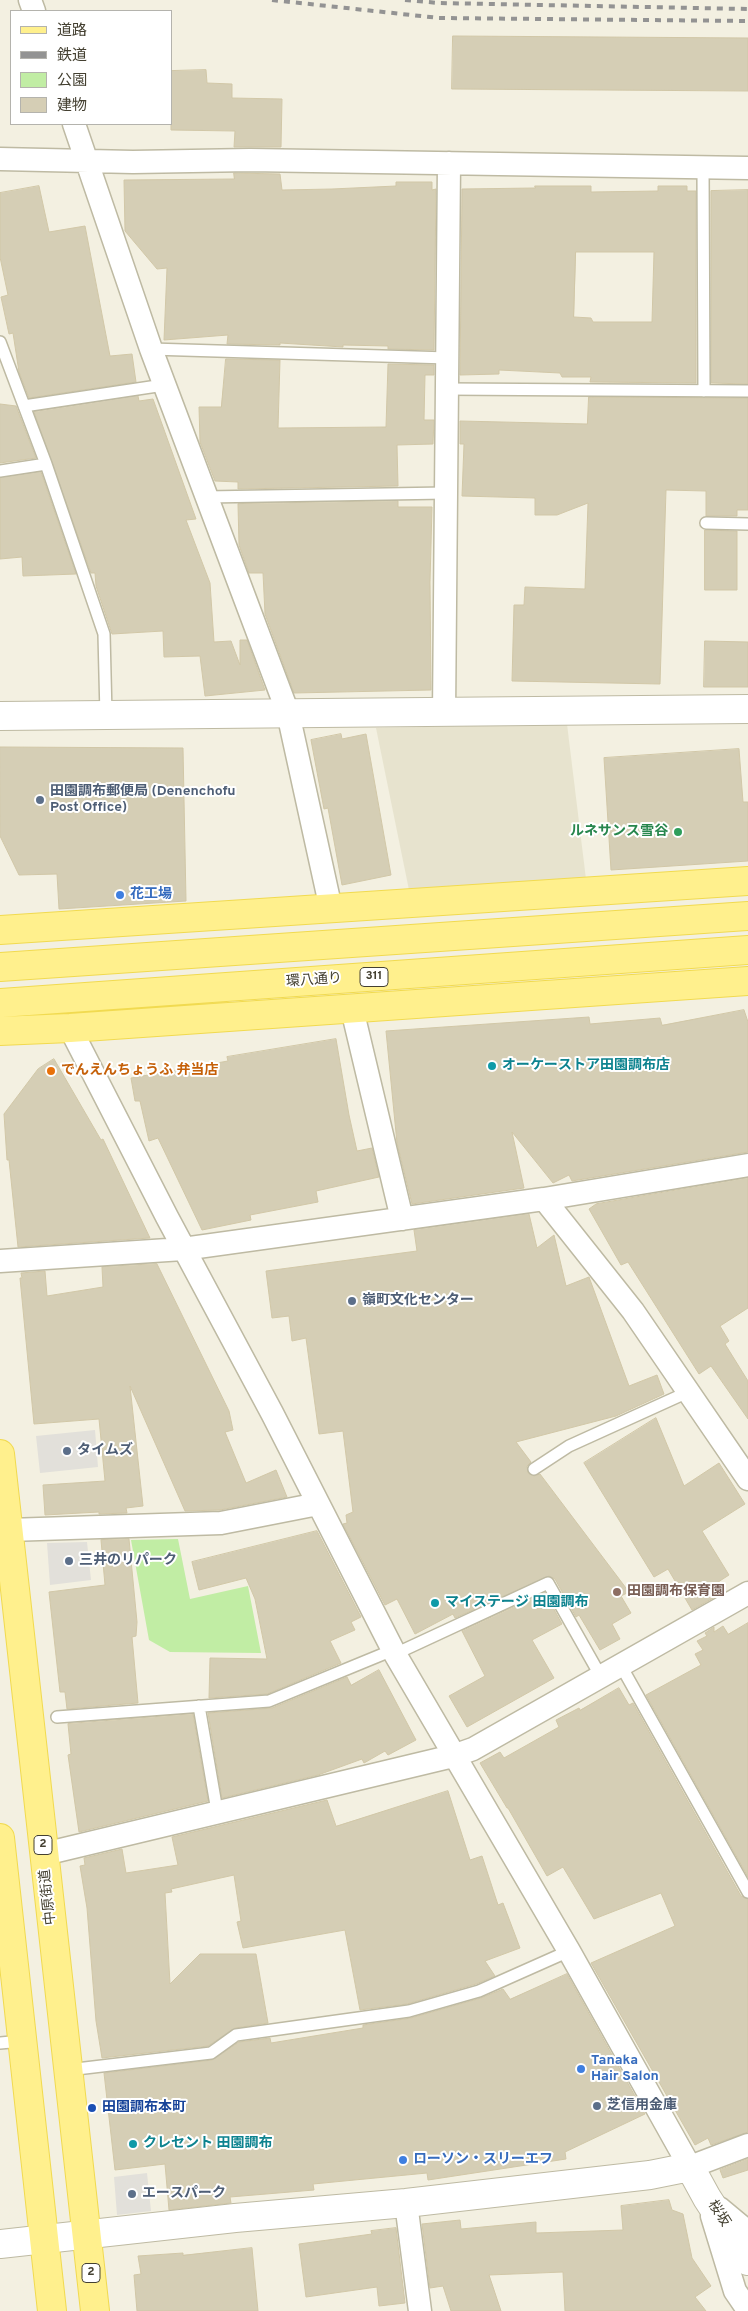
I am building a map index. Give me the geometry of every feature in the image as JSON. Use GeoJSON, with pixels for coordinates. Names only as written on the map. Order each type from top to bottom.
{"type":"FeatureCollection","features":[{"type":"Feature","properties":{"kind":"main road"},"geometry":{"type":"LineString","coordinates":[[0,930],[748,881]]}},
{"type":"Feature","properties":{"kind":"main road"},"geometry":{"type":"LineString","coordinates":[[0,967],[748,916]]}},
{"type":"Feature","properties":{"kind":"main road","name":"環八通り"},"geometry":{"type":"LineString","coordinates":[[0,1004],[748,950]]}},
{"type":"Feature","properties":{"kind":"main road"},"geometry":{"type":"LineString","coordinates":[[0,1031],[70,1028],[748,981]]}},
{"type":"Feature","properties":{"kind":"main road","name":"中原街道"},"geometry":{"type":"LineString","coordinates":[[0,1454],[95,2311]]}},
{"type":"Feature","properties":{"kind":"main road"},"geometry":{"type":"LineString","coordinates":[[1,1854],[11,2042],[44,2240],[52,2311]]}},
{"type":"Feature","properties":{"kind":"street"},"geometry":{"type":"LineString","coordinates":[[74,125],[164,385],[288,713],[331,909]]}},
{"type":"Feature","properties":{"kind":"street"},"geometry":{"type":"LineString","coordinates":[[0,159],[88,161],[250,160],[748,168]]}},
{"type":"Feature","properties":{"kind":"street"},"geometry":{"type":"LineString","coordinates":[[444,713],[449,163]]}},
{"type":"Feature","properties":{"kind":"street"},"geometry":{"type":"LineString","coordinates":[[0,716],[748,709]]}},
{"type":"Feature","properties":{"kind":"street"},"geometry":{"type":"LineString","coordinates":[[352,1009],[402,1219]]}},
{"type":"Feature","properties":{"kind":"street"},"geometry":{"type":"LineString","coordinates":[[70,1028],[183,1249],[272,1413],[394,1652],[452,1756],[569,1952],[690,2167]]}},
{"type":"Feature","properties":{"kind":"street"},"geometry":{"type":"LineString","coordinates":[[0,1261],[183,1249],[544,1199],[748,1165]]}},
{"type":"Feature","properties":{"kind":"street"},"geometry":{"type":"LineString","coordinates":[[544,1199],[634,1311],[748,1479]]}},
{"type":"Feature","properties":{"kind":"street"},"geometry":{"type":"LineString","coordinates":[[9,1530],[222,1523],[318,1504]]}},
{"type":"Feature","properties":{"kind":"street"},"geometry":{"type":"LineString","coordinates":[[44,1854],[452,1756],[473,1749],[600,1675],[748,1593]]}},
{"type":"Feature","properties":{"kind":"street"},"geometry":{"type":"LineString","coordinates":[[0,2244],[235,2218],[406,2203],[650,2175],[690,2167],[748,2145]]}},
{"type":"Feature","properties":{"kind":"street","name":"桜坂"},"geometry":{"type":"LineString","coordinates":[[690,2167],[707,2198],[748,2260]]}},
{"type":"Feature","properties":{"kind":"street"},"geometry":{"type":"LineString","coordinates":[[707,2198],[748,2232]]}},
{"type":"Feature","properties":{"kind":"street"},"geometry":{"type":"LineString","coordinates":[[707,2198],[735,2291],[748,2310]]}},
{"type":"Feature","properties":{"kind":"street"},"geometry":{"type":"LineString","coordinates":[[406,2203],[420,2311]]}},
{"type":"Feature","properties":{"kind":"lane"},"geometry":{"type":"LineString","coordinates":[[703,168],[704,391]]}},
{"type":"Feature","properties":{"kind":"lane"},"geometry":{"type":"LineString","coordinates":[[0,342],[46,464],[104,634],[106,715]]}},
{"type":"Feature","properties":{"kind":"lane"},"geometry":{"type":"LineString","coordinates":[[151,349],[448,358]]}},
{"type":"Feature","properties":{"kind":"lane"},"geometry":{"type":"LineString","coordinates":[[24,406],[164,385]]}},
{"type":"Feature","properties":{"kind":"lane"},"geometry":{"type":"LineString","coordinates":[[447,389],[748,391]]}},
{"type":"Feature","properties":{"kind":"lane"},"geometry":{"type":"LineString","coordinates":[[0,472],[46,464]]}},
{"type":"Feature","properties":{"kind":"lane"},"geometry":{"type":"LineString","coordinates":[[206,497],[446,493]]}},
{"type":"Feature","properties":{"kind":"lane"},"geometry":{"type":"LineString","coordinates":[[706,523],[748,524]]}},
{"type":"Feature","properties":{"kind":"lane"},"geometry":{"type":"LineString","coordinates":[[534,1469],[569,1446],[688,1392]]}},
{"type":"Feature","properties":{"kind":"lane"},"geometry":{"type":"LineString","coordinates":[[57,1716],[269,1701],[394,1652],[548,1583],[600,1675]]}},
{"type":"Feature","properties":{"kind":"lane"},"geometry":{"type":"LineString","coordinates":[[620,1664],[748,1892]]}},
{"type":"Feature","properties":{"kind":"lane"},"geometry":{"type":"LineString","coordinates":[[199,1706],[218,1811]]}},
{"type":"Feature","properties":{"kind":"lane"},"geometry":{"type":"LineString","coordinates":[[68,2070],[211,2053],[236,2036],[408,2011],[479,1991],[569,1952]]}},
{"type":"Feature","properties":{"kind":"shaded area"},"geometry":{"type":"Polygon","coordinates":[[[567,724],[586,879],[409,890],[376,728],[567,724]]]}},
{"type":"Feature","properties":{"kind":"shaded area","name":"タイムズ"},"geometry":{"type":"Polygon","coordinates":[[[95,1430],[98,1467],[40,1473],[36,1436],[95,1430]]]}},
{"type":"Feature","properties":{"kind":"shaded area","name":"三井のリパーク"},"geometry":{"type":"Polygon","coordinates":[[[87,1542],[91,1580],[50,1585],[47,1543],[87,1542]]]}},
{"type":"Feature","properties":{"kind":"shaded area","name":"エースパーク"},"geometry":{"type":"Polygon","coordinates":[[[147,2173],[151,2211],[117,2215],[114,2177],[147,2173]]]}},
{"type":"Feature","properties":{"kind":"green space"},"geometry":{"type":"Polygon","coordinates":[[[178,1539],[190,1599],[248,1586],[261,1653],[170,1652],[149,1640],[131,1540],[178,1539]]]}},
{"type":"Feature","properties":{"kind":"building"},"geometry":{"type":"Polygon","coordinates":[[[453,36],[748,38],[748,91],[452,89],[453,36]]]}},
{"type":"Feature","properties":{"kind":"building"},"geometry":{"type":"Polygon","coordinates":[[[206,70],[207,83],[232,84],[232,98],[282,99],[281,147],[234,147],[235,131],[171,130],[172,71],[206,70]]]}},
{"type":"Feature","properties":{"kind":"building"},"geometry":{"type":"Polygon","coordinates":[[[234,173],[280,174],[282,190],[396,186],[396,182],[432,182],[432,190],[436,189],[434,350],[388,349],[388,346],[343,345],[343,347],[280,343],[280,345],[227,344],[228,335],[164,340],[167,268],[157,269],[125,231],[124,180],[234,179],[234,173]]]}},
{"type":"Feature","properties":{"kind":"building"},"geometry":{"type":"Polygon","coordinates":[[[39,186],[49,232],[85,226],[110,356],[132,354],[136,382],[29,398],[19,372],[13,333],[9,334],[1,297],[8,295],[0,257],[0,193],[39,186]]]}},
{"type":"Feature","properties":{"kind":"building"},"geometry":{"type":"Polygon","coordinates":[[[535,186],[591,186],[591,192],[658,191],[658,186],[687,186],[687,191],[696,191],[696,383],[590,382],[591,377],[562,377],[560,373],[499,370],[499,374],[460,375],[462,189],[535,188],[535,186]],[[576,252],[574,317],[591,318],[593,322],[652,322],[654,252],[576,252]]]}},
{"type":"Feature","properties":{"kind":"building"},"geometry":{"type":"Polygon","coordinates":[[[748,190],[748,384],[711,383],[711,191],[748,190]]]}},
{"type":"Feature","properties":{"kind":"building"},"geometry":{"type":"Polygon","coordinates":[[[226,359],[280,360],[278,428],[386,427],[388,364],[434,365],[434,375],[425,375],[424,420],[434,420],[433,444],[397,445],[398,486],[238,489],[238,482],[215,481],[200,442],[199,407],[221,407],[226,359]]]}},
{"type":"Feature","properties":{"kind":"building"},"geometry":{"type":"Polygon","coordinates":[[[138,396],[139,401],[153,399],[196,519],[186,520],[210,583],[214,642],[231,641],[240,665],[240,640],[247,640],[265,690],[205,696],[200,656],[164,657],[163,631],[112,634],[96,586],[95,573],[91,573],[34,412],[138,396]]]}},
{"type":"Feature","properties":{"kind":"building"},"geometry":{"type":"Polygon","coordinates":[[[589,397],[748,398],[748,510],[737,510],[737,516],[706,516],[706,491],[666,490],[660,684],[512,681],[514,605],[524,605],[525,587],[585,589],[588,503],[557,515],[535,515],[535,498],[462,496],[464,444],[460,444],[460,421],[587,424],[589,397]]]}},
{"type":"Feature","properties":{"kind":"building"},"geometry":{"type":"Polygon","coordinates":[[[0,404],[16,406],[36,458],[0,463],[0,404]]]}},
{"type":"Feature","properties":{"kind":"building"},"geometry":{"type":"Polygon","coordinates":[[[41,472],[76,574],[23,576],[22,557],[0,559],[0,478],[41,472]]]}},
{"type":"Feature","properties":{"kind":"building"},"geometry":{"type":"Polygon","coordinates":[[[398,501],[398,507],[432,507],[430,582],[431,690],[294,693],[265,614],[263,573],[249,573],[239,545],[238,504],[398,501]]]}},
{"type":"Feature","properties":{"kind":"building"},"geometry":{"type":"Polygon","coordinates":[[[705,530],[737,531],[737,590],[705,590],[705,530]]]}},
{"type":"Feature","properties":{"kind":"building"},"geometry":{"type":"Polygon","coordinates":[[[705,641],[748,642],[748,687],[704,687],[705,641]]]}},
{"type":"Feature","properties":{"kind":"building"},"geometry":{"type":"Polygon","coordinates":[[[341,734],[342,739],[366,734],[391,875],[342,885],[328,808],[324,809],[311,740],[341,734]]]}},
{"type":"Feature","properties":{"kind":"building"},"geometry":{"type":"Polygon","coordinates":[[[0,747],[183,748],[186,901],[59,909],[57,874],[19,875],[0,836],[0,747]]]}},
{"type":"Feature","properties":{"kind":"building","name":"ルネサンス雪谷"},"geometry":{"type":"Polygon","coordinates":[[[739,749],[743,802],[748,802],[748,861],[611,870],[604,758],[739,749]]]}},
{"type":"Feature","properties":{"kind":"building"},"geometry":{"type":"Polygon","coordinates":[[[744,1010],[748,1022],[748,1152],[572,1181],[569,1175],[553,1183],[512,1132],[524,1188],[412,1204],[397,1143],[386,1031],[589,1017],[590,1024],[660,1018],[662,1025],[744,1010]]]}},
{"type":"Feature","properties":{"kind":"building"},"geometry":{"type":"Polygon","coordinates":[[[336,1039],[357,1151],[372,1148],[379,1177],[316,1191],[318,1202],[250,1215],[251,1220],[202,1230],[158,1138],[149,1141],[140,1101],[135,1101],[131,1078],[228,1061],[227,1057],[336,1039]]]}},
{"type":"Feature","properties":{"kind":"building"},"geometry":{"type":"Polygon","coordinates":[[[54,1059],[101,1140],[103,1139],[150,1238],[18,1247],[9,1160],[7,1160],[4,1114],[38,1069],[54,1059]]]}},
{"type":"Feature","properties":{"kind":"building"},"geometry":{"type":"Polygon","coordinates":[[[748,1178],[748,1308],[720,1326],[729,1341],[725,1344],[748,1381],[748,1419],[711,1366],[699,1374],[628,1262],[621,1265],[589,1209],[596,1204],[748,1178]]]}},
{"type":"Feature","properties":{"kind":"building"},"geometry":{"type":"Polygon","coordinates":[[[529,1214],[537,1248],[554,1235],[566,1286],[589,1277],[629,1386],[657,1375],[664,1394],[616,1416],[516,1442],[531,1462],[527,1466],[528,1473],[534,1476],[540,1474],[629,1592],[621,1596],[631,1613],[612,1624],[620,1639],[600,1650],[579,1615],[576,1617],[555,1579],[549,1576],[455,1618],[453,1614],[415,1634],[397,1599],[385,1605],[343,1524],[347,1523],[346,1515],[353,1512],[343,1431],[319,1434],[306,1338],[292,1341],[289,1316],[272,1318],[266,1271],[417,1251],[414,1230],[529,1214]]]}},
{"type":"Feature","properties":{"kind":"building"},"geometry":{"type":"Polygon","coordinates":[[[157,1264],[229,1411],[233,1430],[225,1432],[246,1483],[276,1470],[287,1497],[220,1510],[185,1511],[130,1386],[143,1506],[126,1508],[127,1513],[99,1514],[99,1512],[45,1515],[43,1485],[105,1481],[99,1419],[34,1424],[21,1273],[45,1271],[47,1296],[103,1287],[102,1267],[157,1264]]]}},
{"type":"Feature","properties":{"kind":"building"},"geometry":{"type":"Polygon","coordinates":[[[656,1418],[684,1486],[719,1463],[745,1504],[702,1531],[729,1575],[712,1586],[713,1598],[692,1610],[668,1569],[654,1577],[584,1463],[656,1418]]]}},
{"type":"Feature","properties":{"kind":"building"},"geometry":{"type":"Polygon","coordinates":[[[317,1531],[361,1617],[351,1622],[355,1630],[330,1641],[341,1663],[267,1694],[209,1698],[210,1658],[267,1659],[255,1599],[246,1578],[199,1590],[192,1562],[317,1531]]]}},
{"type":"Feature","properties":{"kind":"building"},"geometry":{"type":"Polygon","coordinates":[[[129,1539],[137,1622],[136,1636],[132,1637],[138,1703],[67,1709],[65,1692],[60,1692],[49,1592],[105,1585],[101,1540],[129,1539]]]}},
{"type":"Feature","properties":{"kind":"building"},"geometry":{"type":"Polygon","coordinates":[[[545,1593],[562,1624],[532,1640],[554,1678],[467,1727],[449,1696],[485,1676],[462,1631],[545,1593]]]}},
{"type":"Feature","properties":{"kind":"building"},"geometry":{"type":"Polygon","coordinates":[[[748,1623],[748,1877],[646,1695],[701,1665],[695,1654],[703,1650],[697,1641],[707,1636],[705,1633],[714,1627],[714,1632],[723,1626],[728,1634],[748,1623]]]}},
{"type":"Feature","properties":{"kind":"building"},"geometry":{"type":"Polygon","coordinates":[[[379,1670],[416,1740],[388,1755],[385,1751],[364,1763],[362,1759],[318,1775],[222,1798],[208,1713],[272,1708],[347,1677],[351,1685],[379,1670]]]}},
{"type":"Feature","properties":{"kind":"building"},"geometry":{"type":"Polygon","coordinates":[[[619,1688],[629,1705],[633,1703],[741,1896],[748,1899],[748,2132],[711,2145],[708,2138],[695,2145],[591,1963],[675,1926],[661,1893],[594,1919],[563,1867],[547,1876],[480,1763],[500,1752],[504,1758],[559,1727],[556,1720],[579,1708],[580,1710],[619,1688]]]}},
{"type":"Feature","properties":{"kind":"building"},"geometry":{"type":"Polygon","coordinates":[[[193,1714],[208,1801],[79,1832],[68,1755],[71,1754],[68,1724],[193,1714]]]}},
{"type":"Feature","properties":{"kind":"building"},"geometry":{"type":"Polygon","coordinates":[[[448,1791],[470,1860],[482,1856],[498,1905],[503,1903],[520,1948],[485,1961],[495,1976],[476,1984],[407,2004],[360,2010],[345,1930],[243,1948],[237,1922],[241,1921],[234,1875],[171,1889],[172,1892],[165,1893],[170,1984],[200,1954],[256,1954],[268,2023],[235,2028],[208,2046],[102,2058],[96,2021],[87,1908],[80,1866],[85,1865],[84,1858],[122,1849],[126,1873],[178,1865],[172,1837],[327,1800],[336,1826],[448,1791]]]}},
{"type":"Feature","properties":{"kind":"building"},"geometry":{"type":"Polygon","coordinates":[[[567,1974],[645,2114],[565,2152],[566,2159],[428,2180],[427,2173],[313,2184],[314,2190],[230,2197],[231,2203],[169,2210],[165,2164],[115,2170],[104,2073],[212,2060],[239,2042],[270,2038],[271,2043],[363,2028],[363,2025],[411,2018],[481,1998],[503,1989],[510,1999],[567,1974]]]}},
{"type":"Feature","properties":{"kind":"building"},"geometry":{"type":"Polygon","coordinates":[[[748,2159],[748,2170],[723,2178],[720,2170],[748,2159]]]}},
{"type":"Feature","properties":{"kind":"building"},"geometry":{"type":"Polygon","coordinates":[[[669,2200],[672,2210],[683,2214],[692,2258],[711,2286],[695,2297],[706,2311],[565,2311],[563,2272],[489,2275],[501,2311],[451,2311],[443,2286],[430,2288],[422,2224],[460,2220],[461,2229],[536,2222],[536,2233],[623,2230],[621,2206],[669,2200]]]}},
{"type":"Feature","properties":{"kind":"building"},"geometry":{"type":"Polygon","coordinates":[[[396,2228],[405,2303],[379,2306],[377,2287],[306,2297],[299,2244],[372,2234],[371,2231],[396,2228]]]}},
{"type":"Feature","properties":{"kind":"building"},"geometry":{"type":"Polygon","coordinates":[[[252,2248],[258,2311],[137,2311],[134,2275],[141,2274],[138,2256],[183,2253],[183,2255],[252,2248]]]}},
{"type":"Feature","properties":{"kind":"railway"},"geometry":{"type":"LineString","coordinates":[[272,0],[439,18],[748,21]]}},
{"type":"Feature","properties":{"kind":"railway"},"geometry":{"type":"LineString","coordinates":[[405,0],[439,3],[748,9]]}},
{"type":"Feature","properties":{"kind":"place","name":"田園調布郵便局 (Denenchofu Post Office)"},"geometry":{"type":"Point","coordinates":[40,800]}},
{"type":"Feature","properties":{"kind":"place","name":"ルネサンス雪谷"},"geometry":{"type":"Point","coordinates":[678,832]}},
{"type":"Feature","properties":{"kind":"place","name":"花工場"},"geometry":{"type":"Point","coordinates":[120,895]}},
{"type":"Feature","properties":{"kind":"place","name":"オーケーストア田園調布店"},"geometry":{"type":"Point","coordinates":[492,1066]}},
{"type":"Feature","properties":{"kind":"place","name":"でんえんちょうふ 弁当店"},"geometry":{"type":"Point","coordinates":[51,1071]}},
{"type":"Feature","properties":{"kind":"place","name":"嶺町文化センター"},"geometry":{"type":"Point","coordinates":[352,1301]}},
{"type":"Feature","properties":{"kind":"place","name":"タイムズ"},"geometry":{"type":"Point","coordinates":[67,1451]}},
{"type":"Feature","properties":{"kind":"place","name":"三井のリパーク"},"geometry":{"type":"Point","coordinates":[69,1561]}},
{"type":"Feature","properties":{"kind":"place","name":"田園調布保育園"},"geometry":{"type":"Point","coordinates":[617,1592]}},
{"type":"Feature","properties":{"kind":"place","name":"マイステージ 田園調布"},"geometry":{"type":"Point","coordinates":[435,1603]}},
{"type":"Feature","properties":{"kind":"place","name":"Tanaka Hair Salon"},"geometry":{"type":"Point","coordinates":[581,2069]}},
{"type":"Feature","properties":{"kind":"place","name":"芝信用金庫"},"geometry":{"type":"Point","coordinates":[597,2106]}},
{"type":"Feature","properties":{"kind":"place","name":"田園調布本町"},"geometry":{"type":"Point","coordinates":[92,2108]}},
{"type":"Feature","properties":{"kind":"place","name":"クレセント 田園調布"},"geometry":{"type":"Point","coordinates":[133,2144]}},
{"type":"Feature","properties":{"kind":"place","name":"ローソン・スリーエフ"},"geometry":{"type":"Point","coordinates":[403,2160]}},
{"type":"Feature","properties":{"kind":"place","name":"エースパーク"},"geometry":{"type":"Point","coordinates":[132,2194]}}]}
